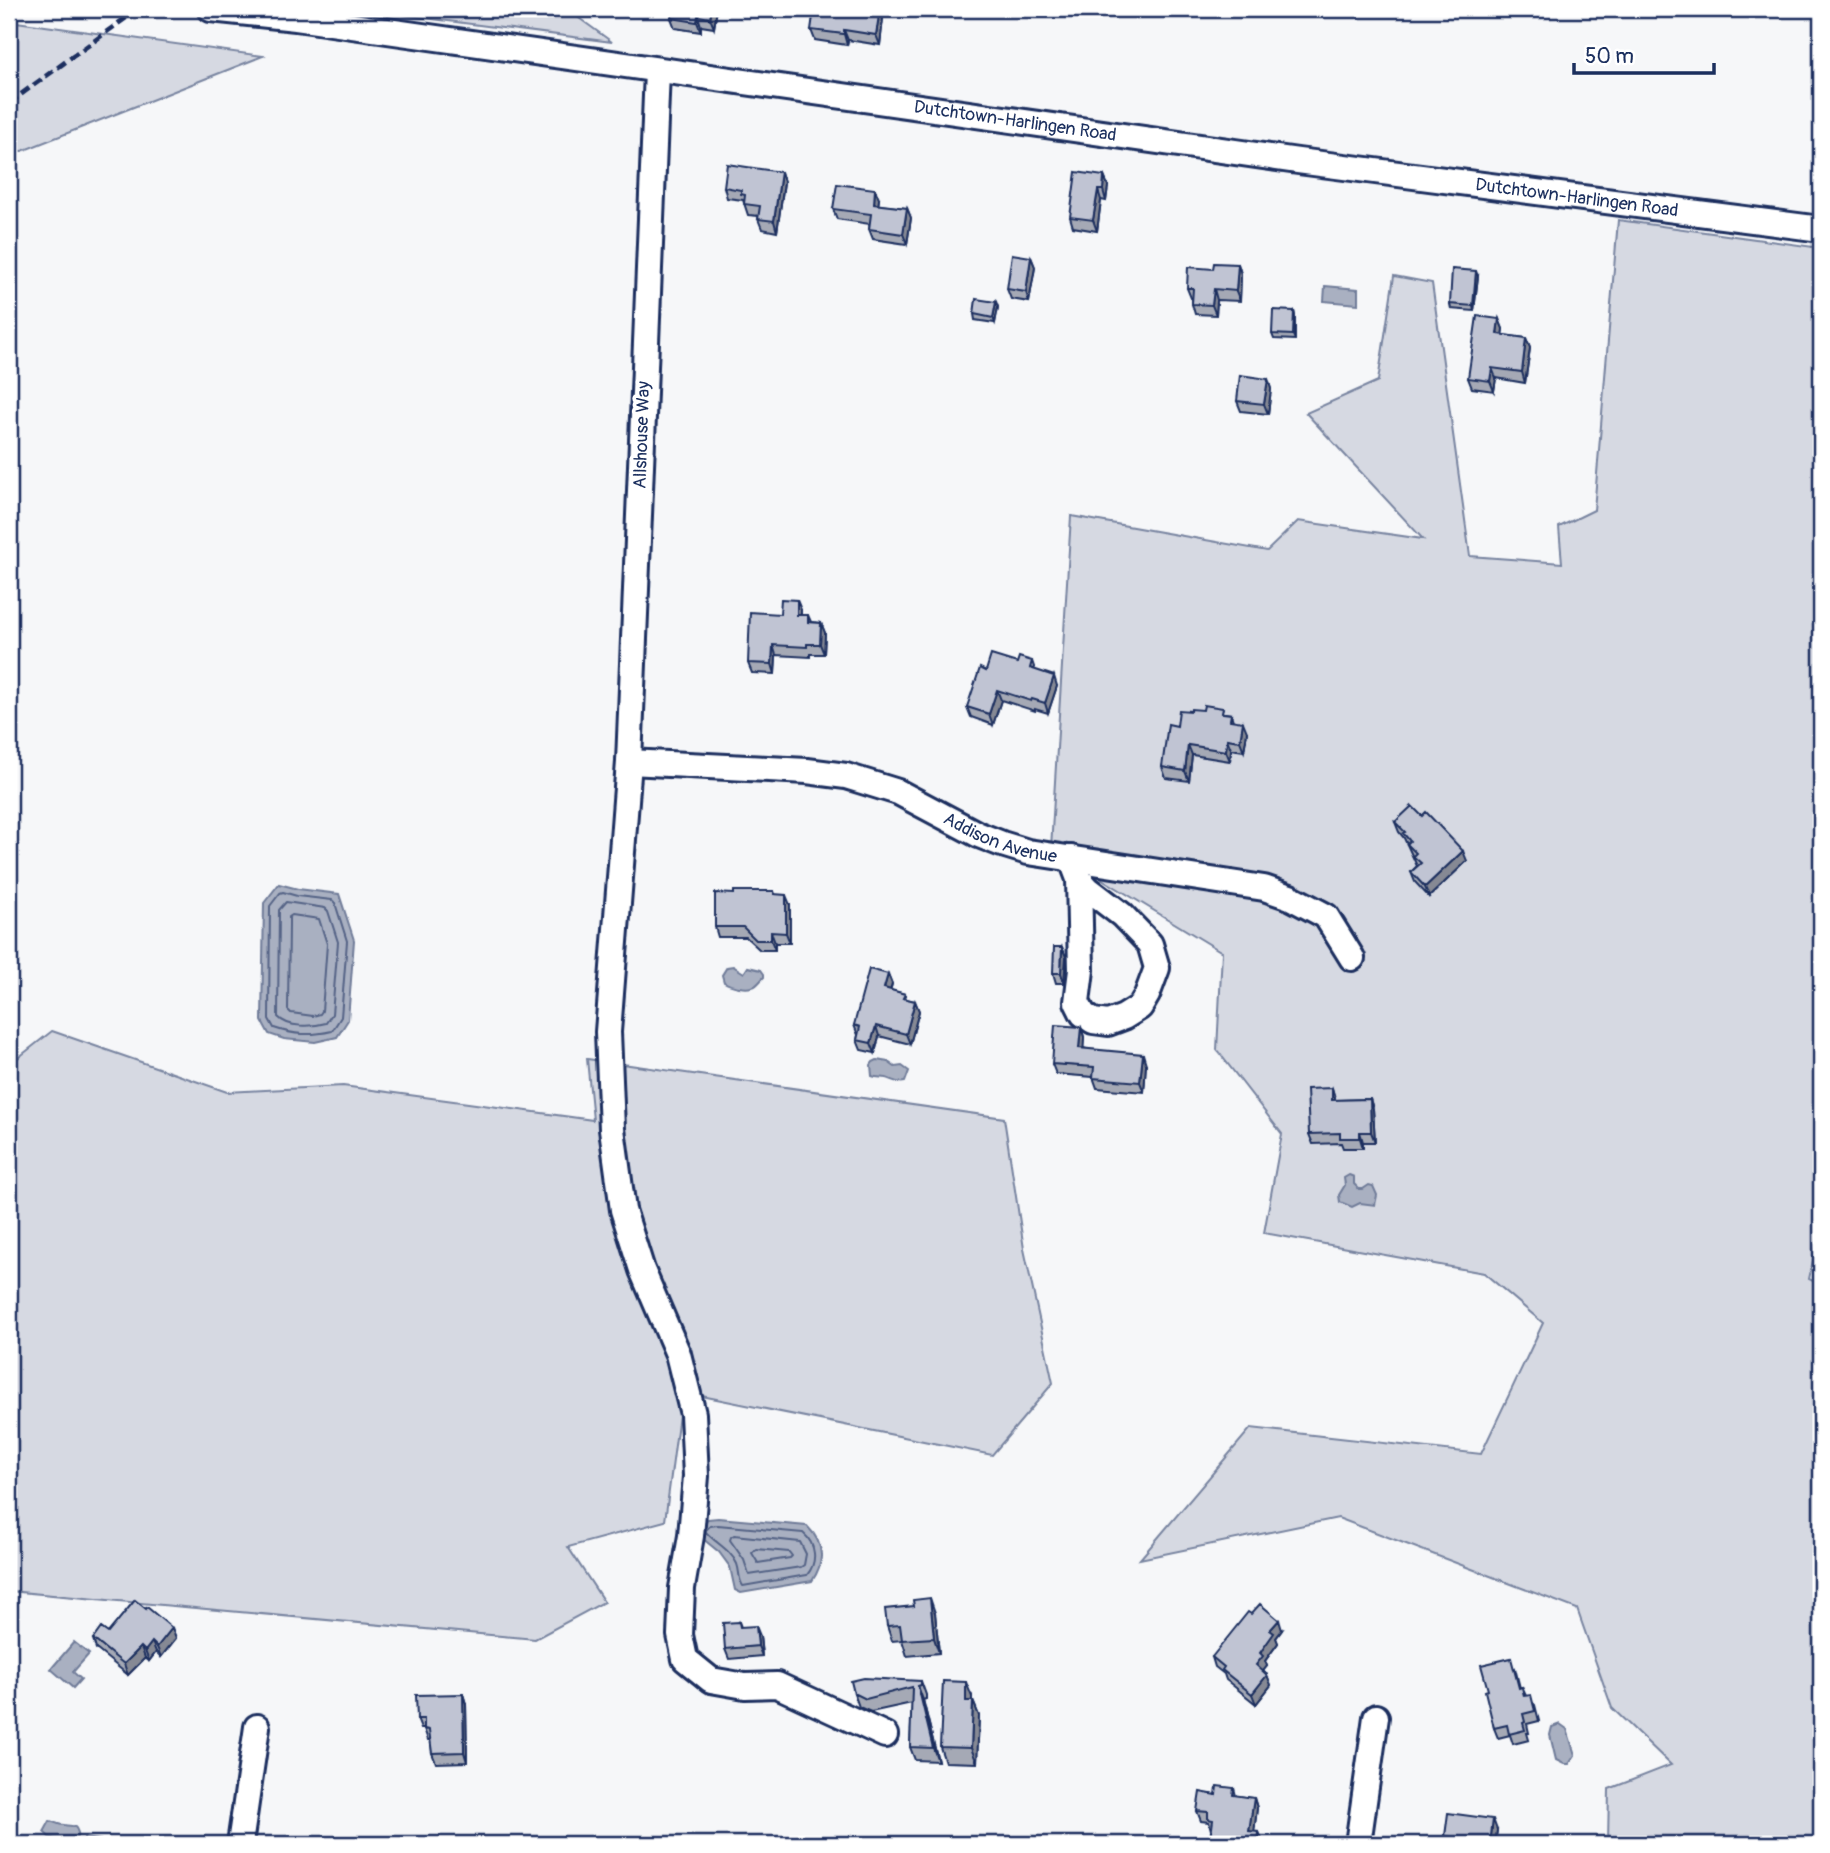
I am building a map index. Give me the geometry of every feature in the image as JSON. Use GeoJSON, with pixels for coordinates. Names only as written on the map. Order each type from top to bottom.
{"type":"FeatureCollection","features":[{"type":"Feature","properties":{"kind":"street","name":"Dutchtown-Harlingen Road"},"geometry":{"type":"LineString","coordinates":[[217,9],[1298,161],[1821,229]]}},
{"type":"Feature","properties":{"kind":"street","name":"Allshouse Way"},"geometry":{"type":"LineString","coordinates":[[657,71],[629,762],[608,1032],[612,1129],[623,1210],[642,1270],[678,1354],[693,1414],[696,1476],[691,1536],[682,1588],[680,1635],[685,1659],[711,1680],[745,1686],[777,1685],[885,1735]]}},
{"type":"Feature","properties":{"kind":"street","name":"Addison Avenue"},"geometry":{"type":"LineString","coordinates":[[629,762],[807,771],[846,776],[898,792],[979,835],[1075,869],[1264,888],[1290,897],[1326,916],[1352,958]]}},
{"type":"Feature","properties":{"kind":"street"},"geometry":{"type":"LineString","coordinates":[[1075,869],[1088,889],[1122,915],[1150,944],[1157,968],[1140,1007],[1108,1023],[1093,1020],[1083,1014],[1077,1002],[1081,970],[1075,869]]}},
{"type":"Feature","properties":{"kind":"street"},"geometry":{"type":"LineString","coordinates":[[1359,1844],[1376,1717]]}},
{"type":"Feature","properties":{"kind":"street"},"geometry":{"type":"LineString","coordinates":[[240,1844],[257,1727]]}},
{"type":"Feature","properties":{"kind":"shaded area"},"geometry":{"type":"Polygon","coordinates":[[[355,9],[574,9],[572,13],[612,42],[355,9]]]}},
{"type":"Feature","properties":{"kind":"shaded area"},"geometry":{"type":"Polygon","coordinates":[[[9,21],[263,56],[22,151],[9,150],[9,21]]]}},
{"type":"Feature","properties":{"kind":"shaded area"},"geometry":{"type":"Polygon","coordinates":[[[1618,220],[1821,248],[1821,1223],[1809,1279],[1821,1285],[1821,1844],[1608,1844],[1609,1789],[1671,1765],[1612,1708],[1577,1609],[1338,1518],[1140,1559],[1251,1428],[1481,1454],[1543,1323],[1484,1273],[1264,1233],[1282,1134],[1217,1050],[1222,952],[1051,848],[1071,516],[1267,551],[1298,521],[1423,539],[1306,413],[1378,381],[1394,276],[1432,283],[1470,556],[1562,563],[1559,527],[1594,510],[1618,220]]]}},
{"type":"Feature","properties":{"kind":"shaded area"},"geometry":{"type":"Polygon","coordinates":[[[52,1031],[227,1092],[343,1086],[593,1120],[587,1059],[1004,1118],[1024,1249],[1053,1383],[992,1455],[682,1392],[665,1521],[568,1547],[604,1602],[535,1639],[9,1591],[9,1065],[52,1031]]]}},
{"type":"Feature","properties":{"kind":"water"},"geometry":{"type":"Polygon","coordinates":[[[1325,286],[1358,289],[1358,304],[1324,301],[1325,286]]]}},
{"type":"Feature","properties":{"kind":"water"},"geometry":{"type":"Polygon","coordinates":[[[279,884],[339,894],[354,940],[348,1020],[337,1037],[315,1042],[284,1039],[269,1034],[262,1021],[264,903],[279,884]]]}},
{"type":"Feature","properties":{"kind":"water"},"geometry":{"type":"Polygon","coordinates":[[[733,966],[744,973],[748,967],[761,970],[764,977],[752,987],[731,985],[724,982],[722,975],[727,967],[733,966]]]}},
{"type":"Feature","properties":{"kind":"water"},"geometry":{"type":"Polygon","coordinates":[[[877,1060],[888,1062],[895,1067],[902,1066],[909,1071],[905,1082],[872,1076],[871,1065],[877,1060]]]}},
{"type":"Feature","properties":{"kind":"water"},"geometry":{"type":"Polygon","coordinates":[[[1349,1175],[1354,1177],[1354,1184],[1359,1189],[1373,1186],[1377,1195],[1375,1205],[1360,1203],[1352,1207],[1340,1202],[1339,1195],[1345,1185],[1344,1178],[1349,1175]]]}},
{"type":"Feature","properties":{"kind":"water"},"geometry":{"type":"Polygon","coordinates":[[[708,1519],[807,1526],[817,1539],[821,1553],[819,1567],[812,1581],[741,1593],[735,1590],[730,1567],[719,1552],[697,1534],[696,1527],[708,1519]]]}},
{"type":"Feature","properties":{"kind":"water"},"geometry":{"type":"Polygon","coordinates":[[[74,1642],[89,1654],[73,1672],[81,1679],[73,1688],[51,1669],[74,1642]]]}},
{"type":"Feature","properties":{"kind":"water"},"geometry":{"type":"Polygon","coordinates":[[[1560,1724],[1567,1729],[1575,1755],[1569,1764],[1556,1760],[1550,1735],[1552,1727],[1560,1724]]]}},
{"type":"Feature","properties":{"kind":"water"},"geometry":{"type":"Polygon","coordinates":[[[50,1821],[74,1827],[78,1833],[75,1839],[58,1844],[58,1840],[44,1832],[50,1821]]]}},
{"type":"Feature","properties":{"kind":"building"},"geometry":{"type":"Polygon","coordinates":[[[673,9],[712,9],[710,18],[698,16],[697,22],[671,18],[673,9]]]}},
{"type":"Feature","properties":{"kind":"building"},"geometry":{"type":"Polygon","coordinates":[[[814,9],[880,9],[876,35],[844,30],[844,34],[811,30],[814,9]]]}},
{"type":"Feature","properties":{"kind":"building"},"geometry":{"type":"Polygon","coordinates":[[[727,164],[781,172],[774,221],[758,219],[760,206],[744,204],[745,195],[741,194],[741,190],[724,187],[727,164]]]}},
{"type":"Feature","properties":{"kind":"building"},"geometry":{"type":"Polygon","coordinates":[[[1076,172],[1104,176],[1103,190],[1098,190],[1093,220],[1070,217],[1076,172]]]}},
{"type":"Feature","properties":{"kind":"building"},"geometry":{"type":"Polygon","coordinates":[[[837,184],[875,189],[874,204],[907,208],[903,234],[869,229],[871,214],[833,209],[837,184]]]}},
{"type":"Feature","properties":{"kind":"building"},"geometry":{"type":"Polygon","coordinates":[[[1012,254],[1031,257],[1026,292],[1007,289],[1012,254]]]}},
{"type":"Feature","properties":{"kind":"building"},"geometry":{"type":"Polygon","coordinates":[[[1214,263],[1238,264],[1236,291],[1214,289],[1212,305],[1192,304],[1193,288],[1187,288],[1188,267],[1213,269],[1214,263]]]}},
{"type":"Feature","properties":{"kind":"building"},"geometry":{"type":"Polygon","coordinates":[[[1452,269],[1476,271],[1473,306],[1450,304],[1452,269]]]}},
{"type":"Feature","properties":{"kind":"building"},"geometry":{"type":"Polygon","coordinates":[[[976,299],[996,302],[993,318],[974,314],[976,299]]]}},
{"type":"Feature","properties":{"kind":"building"},"geometry":{"type":"Polygon","coordinates":[[[1273,310],[1294,311],[1293,335],[1272,334],[1273,310]]]}},
{"type":"Feature","properties":{"kind":"building"},"geometry":{"type":"Polygon","coordinates":[[[1477,316],[1499,319],[1497,334],[1526,338],[1522,372],[1492,368],[1490,381],[1468,378],[1477,316]]]}},
{"type":"Feature","properties":{"kind":"building"},"geometry":{"type":"Polygon","coordinates":[[[1240,375],[1268,379],[1264,404],[1237,401],[1240,375]]]}},
{"type":"Feature","properties":{"kind":"building"},"geometry":{"type":"Polygon","coordinates":[[[781,599],[797,600],[797,615],[808,615],[808,622],[821,623],[820,644],[807,644],[807,647],[773,645],[772,664],[748,663],[750,612],[780,614],[781,599]]]}},
{"type":"Feature","properties":{"kind":"building"},"geometry":{"type":"Polygon","coordinates":[[[991,655],[1017,663],[1019,657],[1032,661],[1030,668],[1054,676],[1045,703],[997,690],[989,714],[967,707],[980,668],[986,671],[991,655]]]}},
{"type":"Feature","properties":{"kind":"building"},"geometry":{"type":"Polygon","coordinates":[[[1204,705],[1223,708],[1222,713],[1231,714],[1230,720],[1243,722],[1240,741],[1227,739],[1226,751],[1188,745],[1185,771],[1162,767],[1168,724],[1177,726],[1179,710],[1203,710],[1204,705]]]}},
{"type":"Feature","properties":{"kind":"building"},"geometry":{"type":"Polygon","coordinates":[[[1412,806],[1422,816],[1426,812],[1463,851],[1425,887],[1411,872],[1421,863],[1413,856],[1416,853],[1407,844],[1410,841],[1403,833],[1405,832],[1395,822],[1412,806]]]}},
{"type":"Feature","properties":{"kind":"building"},"geometry":{"type":"Polygon","coordinates":[[[734,891],[774,891],[774,894],[786,895],[786,933],[771,932],[771,940],[756,940],[743,927],[715,927],[715,893],[734,894],[734,891]]]}},
{"type":"Feature","properties":{"kind":"building"},"geometry":{"type":"Polygon","coordinates":[[[1054,947],[1062,947],[1061,973],[1053,973],[1054,947]]]}},
{"type":"Feature","properties":{"kind":"building"},"geometry":{"type":"Polygon","coordinates":[[[869,969],[888,974],[884,988],[905,994],[903,998],[915,1001],[906,1034],[876,1026],[871,1043],[857,1040],[860,1027],[854,1025],[869,969]]]}},
{"type":"Feature","properties":{"kind":"building"},"geometry":{"type":"Polygon","coordinates":[[[1055,1025],[1081,1027],[1079,1048],[1143,1054],[1140,1082],[1093,1078],[1094,1067],[1052,1064],[1055,1025]]]}},
{"type":"Feature","properties":{"kind":"building"},"geometry":{"type":"Polygon","coordinates":[[[1332,1088],[1332,1100],[1370,1099],[1371,1132],[1360,1132],[1360,1138],[1340,1138],[1340,1133],[1309,1134],[1307,1089],[1332,1088]]]}},
{"type":"Feature","properties":{"kind":"building"},"geometry":{"type":"Polygon","coordinates":[[[930,1598],[934,1638],[902,1640],[900,1625],[887,1626],[885,1609],[914,1606],[913,1600],[930,1598]]]}},
{"type":"Feature","properties":{"kind":"building"},"geometry":{"type":"Polygon","coordinates":[[[135,1600],[172,1628],[157,1647],[152,1642],[145,1651],[141,1647],[124,1664],[93,1639],[101,1628],[108,1633],[135,1600]]]}},
{"type":"Feature","properties":{"kind":"building"},"geometry":{"type":"Polygon","coordinates":[[[1260,1604],[1279,1620],[1270,1630],[1274,1633],[1260,1653],[1263,1656],[1256,1665],[1267,1675],[1252,1694],[1222,1670],[1224,1667],[1212,1657],[1248,1612],[1251,1614],[1260,1604]]]}},
{"type":"Feature","properties":{"kind":"building"},"geometry":{"type":"Polygon","coordinates":[[[739,1622],[740,1627],[756,1626],[758,1646],[725,1649],[723,1623],[739,1622]]]}},
{"type":"Feature","properties":{"kind":"building"},"geometry":{"type":"Polygon","coordinates":[[[1511,1658],[1519,1688],[1522,1687],[1524,1696],[1531,1695],[1535,1711],[1523,1714],[1525,1730],[1509,1734],[1507,1725],[1494,1728],[1481,1665],[1511,1658]]]}},
{"type":"Feature","properties":{"kind":"building"},"geometry":{"type":"Polygon","coordinates":[[[864,1678],[921,1681],[918,1686],[933,1748],[910,1747],[912,1687],[866,1699],[854,1693],[851,1681],[864,1678]]]}},
{"type":"Feature","properties":{"kind":"building"},"geometry":{"type":"Polygon","coordinates":[[[943,1681],[966,1682],[966,1701],[973,1701],[971,1748],[940,1747],[943,1681]]]}},
{"type":"Feature","properties":{"kind":"building"},"geometry":{"type":"Polygon","coordinates":[[[463,1694],[464,1752],[432,1753],[429,1730],[424,1729],[424,1719],[417,1719],[416,1695],[463,1694]]]}},
{"type":"Feature","properties":{"kind":"building"},"geometry":{"type":"Polygon","coordinates":[[[1217,1786],[1234,1788],[1233,1795],[1254,1798],[1249,1831],[1259,1832],[1258,1844],[1210,1843],[1213,1820],[1208,1819],[1208,1812],[1197,1811],[1200,1792],[1216,1795],[1217,1786]]]}},
{"type":"Feature","properties":{"kind":"building"},"geometry":{"type":"Polygon","coordinates":[[[1448,1813],[1493,1819],[1490,1844],[1457,1844],[1458,1838],[1445,1836],[1448,1813]]]}},
{"type":"Feature","properties":{"kind":"building"},"geometry":{"type":"Polygon","coordinates":[[[84,1838],[100,1840],[99,1844],[83,1844],[84,1838]]]}},
{"type":"Feature","properties":{"kind":"railway"},"geometry":{"type":"LineString","coordinates":[[9,103],[138,9]]}}]}
